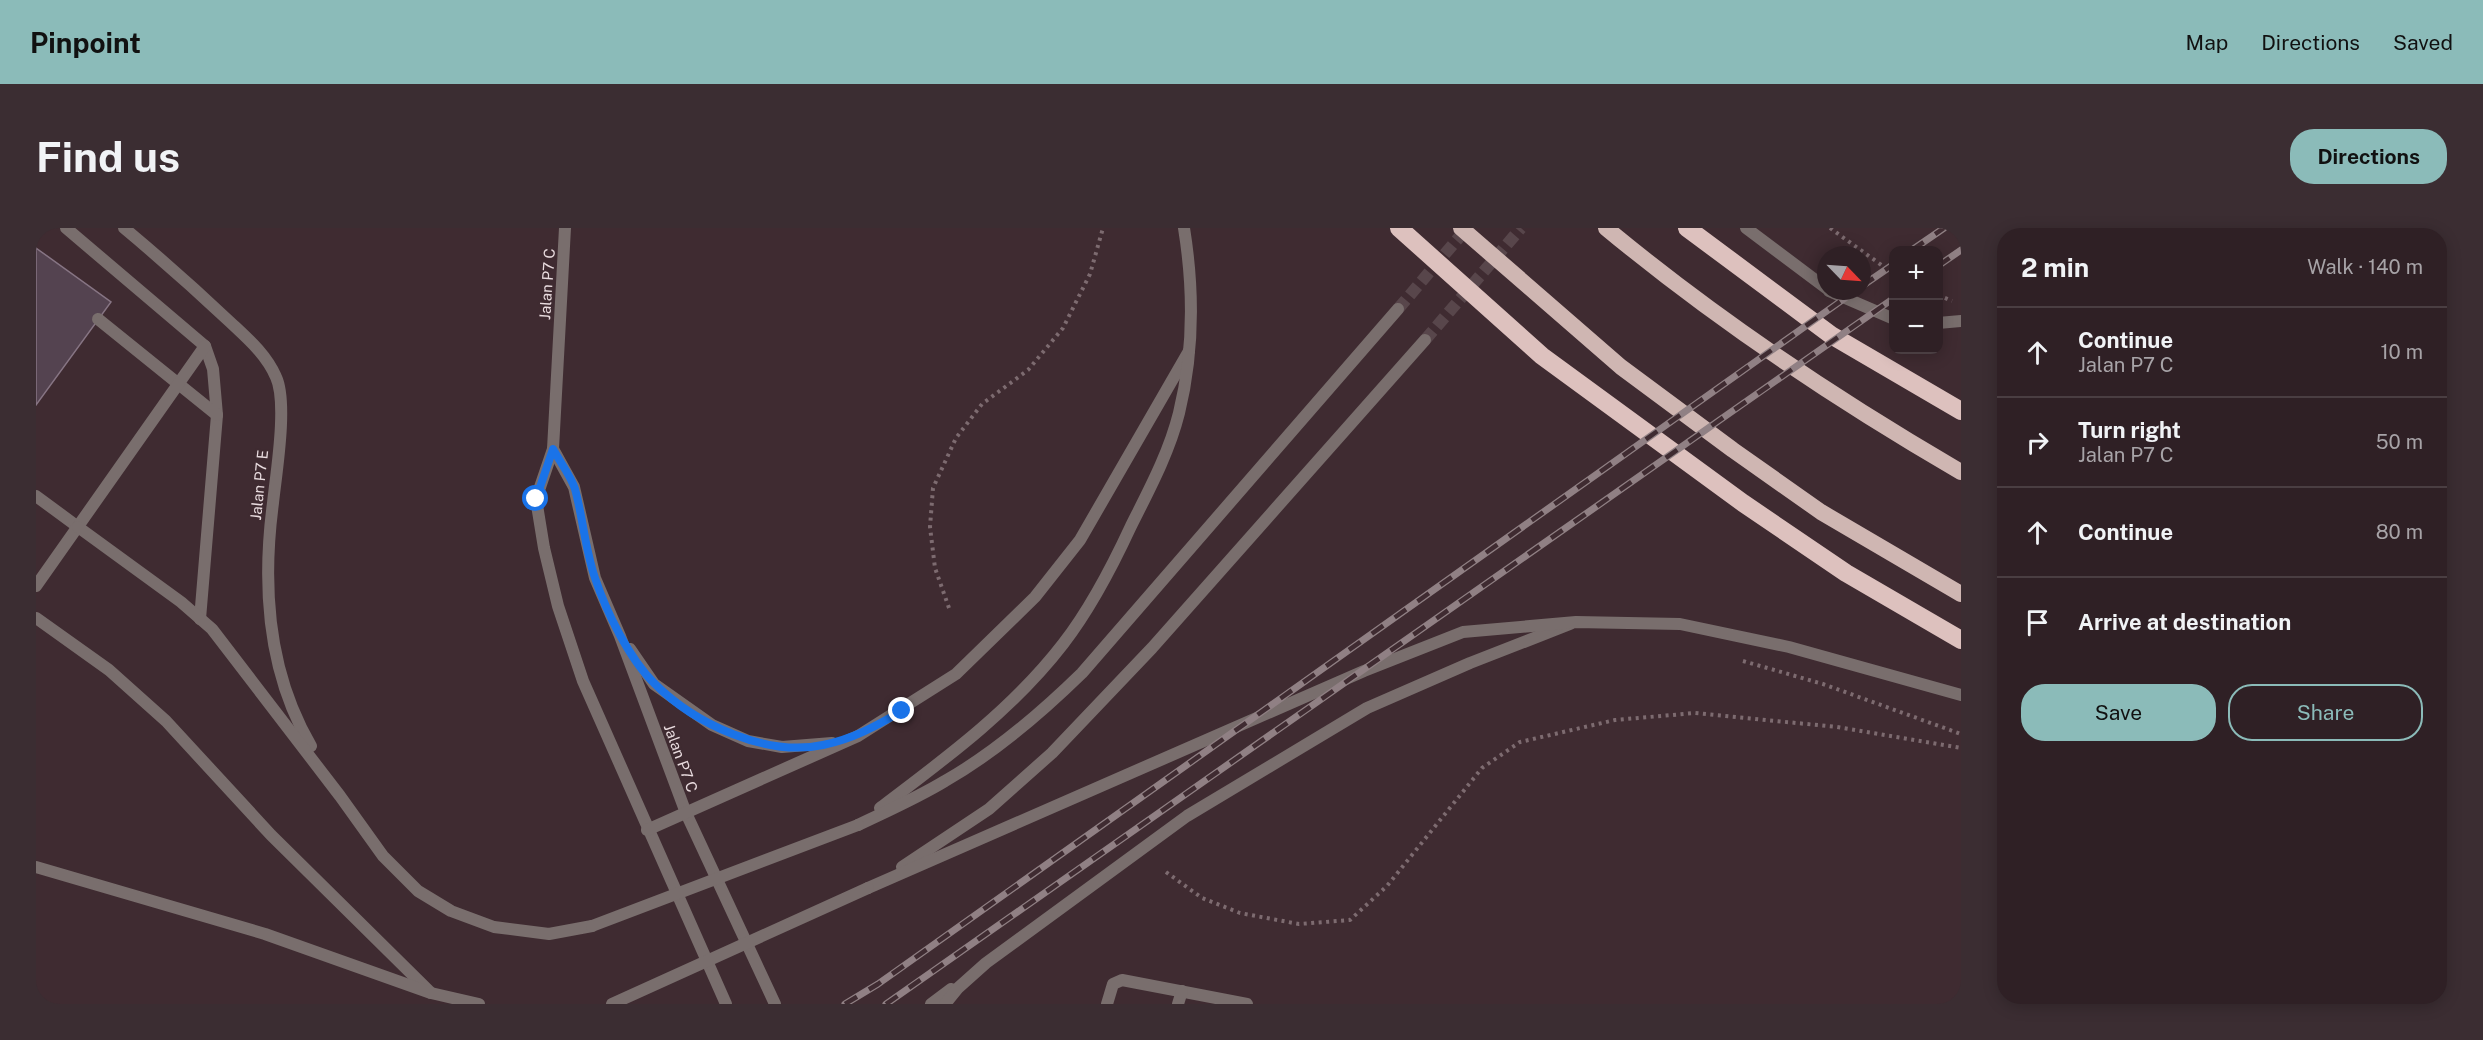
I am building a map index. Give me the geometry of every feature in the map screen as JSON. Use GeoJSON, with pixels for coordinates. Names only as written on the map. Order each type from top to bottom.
{"type":"FeatureCollection","features":[{"type":"Feature","properties":{"kind":"highway"},"geometry":{"type":"LineString","coordinates":[[1400,228],[1542,356],[1743,503],[1846,573],[1961,640]]}},
{"type":"Feature","properties":{"kind":"highway"},"geometry":{"type":"LineString","coordinates":[[1461,228],[1621,367],[1733,450],[1821,512],[1961,594]]}},
{"type":"Feature","properties":{"kind":"highway"},"geometry":{"type":"LineString","coordinates":[[1606,228],[1652,266],[1809,378],[1866,417],[1961,472]]}},
{"type":"Feature","properties":{"kind":"highway"},"geometry":{"type":"LineString","coordinates":[[1688,228],[1831,335],[1961,411]]}},
{"type":"Feature","properties":{"kind":"street"},"geometry":{"type":"LineString","coordinates":[[66,228],[83,240],[205,346],[213,369],[217,415],[201,619]]}},
{"type":"Feature","properties":{"kind":"street"},"geometry":{"type":"LineString","coordinates":[[75,228],[83,240]]}},
{"type":"Feature","properties":{"kind":"street","name":"Jalan P7 E"},"geometry":{"type":"LineString","coordinates":[[124,228],[182,276],[257,347],[278,379],[280,414],[278,459],[266,586],[273,637],[284,686],[302,731],[340,796]]}},
{"type":"Feature","properties":{"kind":"street","name":"Jalan P7 C"},"geometry":{"type":"LineString","coordinates":[[565,228],[553,449],[536,499],[558,606],[583,681],[726,1004]]}},
{"type":"Feature","properties":{"kind":"street"},"geometry":{"type":"LineString","coordinates":[[858,825],[964,744],[1018,694],[1063,645],[1102,585],[1159,468],[1179,415],[1190,349],[1191,286],[1184,228]]}},
{"type":"Feature","properties":{"kind":"street"},"geometry":{"type":"LineString","coordinates":[[1746,228],[1817,282]]}},
{"type":"Feature","properties":{"kind":"street"},"geometry":{"type":"LineString","coordinates":[[1850,300],[1889,318]]}},
{"type":"Feature","properties":{"kind":"street"},"geometry":{"type":"LineString","coordinates":[[36,496],[201,619],[237,660],[383,856],[418,891],[451,911],[494,927],[549,934],[592,926],[858,825],[944,782],[998,747],[1048,706],[1082,673],[1398,309]]}},
{"type":"Feature","properties":{"kind":"street"},"geometry":{"type":"LineString","coordinates":[[98,319],[217,415]]}},
{"type":"Feature","properties":{"kind":"street"},"geometry":{"type":"LineString","coordinates":[[1943,323],[1961,321]]}},
{"type":"Feature","properties":{"kind":"street"},"geometry":{"type":"LineString","coordinates":[[868,888],[989,809],[1052,753],[1152,648],[1425,340]]}},
{"type":"Feature","properties":{"kind":"street"},"geometry":{"type":"LineString","coordinates":[[36,586],[205,346]]}},
{"type":"Feature","properties":{"kind":"street"},"geometry":{"type":"LineString","coordinates":[[647,830],[858,736],[956,674],[1035,597],[1080,540],[1190,349]]}},
{"type":"Feature","properties":{"kind":"street","name":"Jalan P7 C"},"geometry":{"type":"LineString","coordinates":[[553,449],[574,487],[595,578],[620,636],[686,813],[775,1004]]}},
{"type":"Feature","properties":{"kind":"street"},"geometry":{"type":"LineString","coordinates":[[36,618],[108,670],[166,720],[271,835],[431,993]]}},
{"type":"Feature","properties":{"kind":"street"},"geometry":{"type":"LineString","coordinates":[[931,1004],[1187,816],[1367,708],[1470,663],[1576,622]]}},
{"type":"Feature","properties":{"kind":"street"},"geometry":{"type":"LineString","coordinates":[[611,1004],[868,888],[1364,671],[1463,632],[1576,622],[1680,624],[1789,647],[1961,695]]}},
{"type":"Feature","properties":{"kind":"street"},"geometry":{"type":"LineString","coordinates":[[620,636],[654,684],[712,726],[748,741],[782,747],[822,746],[858,736]]}},
{"type":"Feature","properties":{"kind":"street"},"geometry":{"type":"LineString","coordinates":[[36,867],[265,934],[431,993],[479,1004]]}},
{"type":"Feature","properties":{"kind":"street"},"geometry":{"type":"LineString","coordinates":[[945,1004],[986,963]]}},
{"type":"Feature","properties":{"kind":"street"},"geometry":{"type":"LineString","coordinates":[[1107,1004],[1113,984],[1122,980],[1247,1004]]}},
{"type":"Feature","properties":{"kind":"street"},"geometry":{"type":"LineString","coordinates":[[1178,1004],[1182,991]]}},
{"type":"Feature","properties":{"kind":"path"},"geometry":{"type":"LineString","coordinates":[[949,608],[935,568],[930,527],[933,488],[956,438],[982,404],[1028,370],[1063,328],[1090,274],[1103,228]]}},
{"type":"Feature","properties":{"kind":"path"},"geometry":{"type":"LineString","coordinates":[[1830,228],[1889,271]]}},
{"type":"Feature","properties":{"kind":"path"},"geometry":{"type":"LineString","coordinates":[[1734,657],[1823,684],[1961,735]]}},
{"type":"Feature","properties":{"kind":"path"},"geometry":{"type":"LineString","coordinates":[[1166,872],[1202,898],[1240,913],[1299,924],[1350,920],[1387,886],[1482,768],[1520,742],[1615,720],[1695,713],[1837,727],[1961,748]]}},
{"type":"Feature","properties":{"kind":"building"},"geometry":{"type":"Polygon","coordinates":[[[36,248],[111,302],[36,405],[36,248]]]}},
{"type":"Feature","properties":{"kind":"tunnel"},"geometry":{"type":"LineString","coordinates":[[1398,309],[1467,228]]}},
{"type":"Feature","properties":{"kind":"tunnel"},"geometry":{"type":"LineString","coordinates":[[1425,340],[1521,228]]}},
{"type":"Feature","properties":{"kind":"railway"},"geometry":{"type":"LineString","coordinates":[[1918,246],[1944,228]]}},
{"type":"Feature","properties":{"kind":"railway"},"geometry":{"type":"LineString","coordinates":[[1943,263],[1961,250]]}},
{"type":"Feature","properties":{"kind":"railway"},"geometry":{"type":"LineString","coordinates":[[1871,280],[1889,267]]}},
{"type":"Feature","properties":{"kind":"railway"},"geometry":{"type":"LineString","coordinates":[[845,1004],[878,984],[1842,300]]}},
{"type":"Feature","properties":{"kind":"railway"},"geometry":{"type":"LineString","coordinates":[[886,1004],[1891,300]]}},
{"type":"Feature","properties":{"kind":"route"},"geometry":{"type":"LineString","coordinates":[[536,499],[553,449],[574,487],[595,578],[620,636],[654,684],[712,726],[748,741],[782,747],[822,746],[858,736],[902,711]]}}]}
